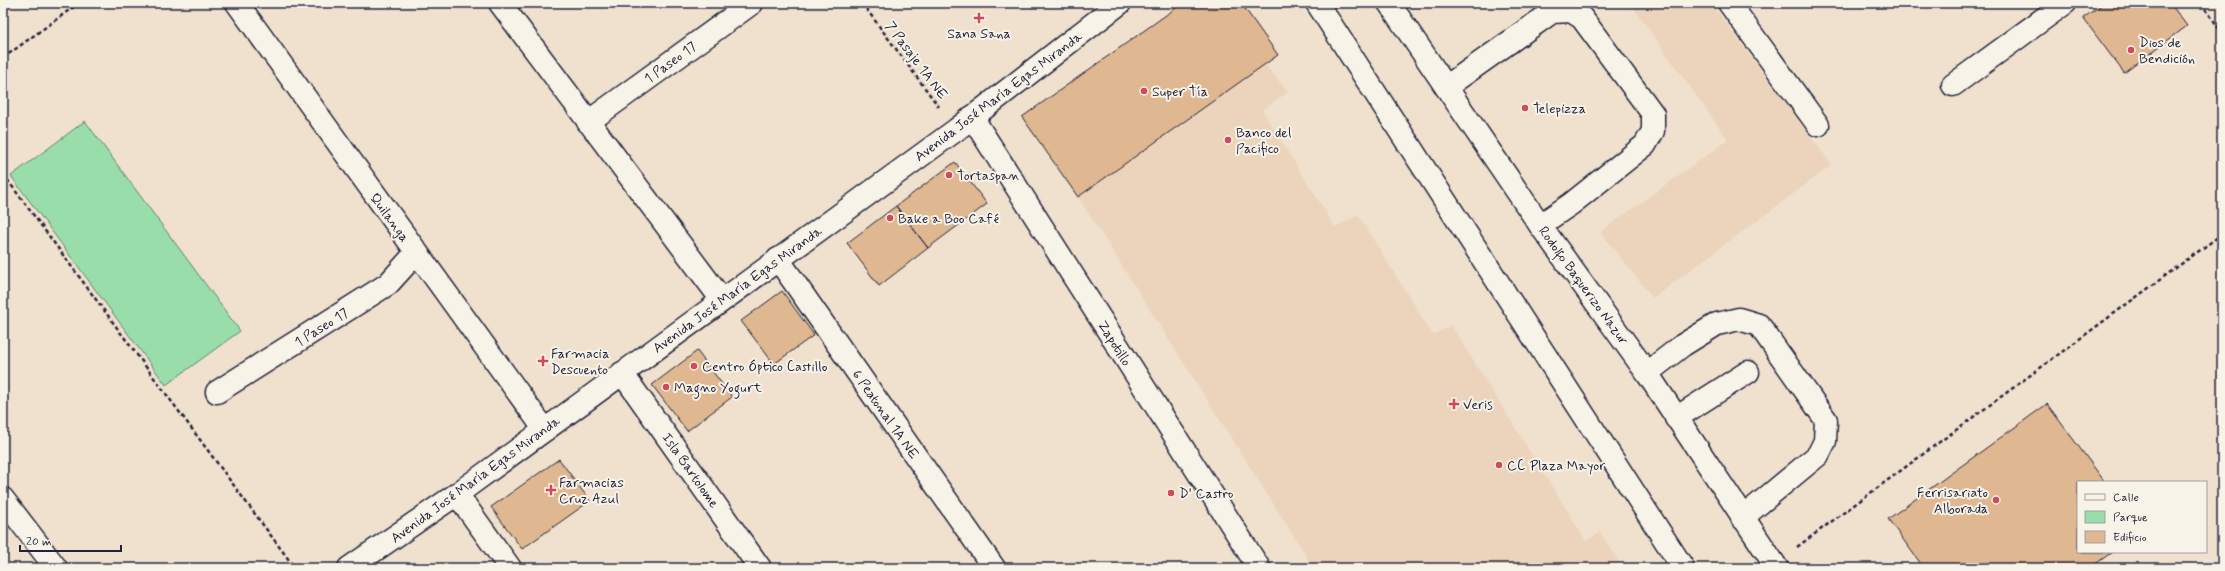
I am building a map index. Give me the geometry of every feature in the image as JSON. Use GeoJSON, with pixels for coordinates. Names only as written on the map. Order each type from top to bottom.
{"type":"FeatureCollection","features":[{"type":"Feature","properties":{"kind":"street","name":"Quilanga"},"geometry":{"type":"LineString","coordinates":[[237,3],[544,430]]}},
{"type":"Feature","properties":{"kind":"street"},"geometry":{"type":"LineString","coordinates":[[500,3],[722,300]]}},
{"type":"Feature","properties":{"kind":"street","name":"1 Paseo 17"},"geometry":{"type":"LineString","coordinates":[[588,122],[752,3]]}},
{"type":"Feature","properties":{"kind":"street","name":"Avenida José María Egas Miranda"},"geometry":{"type":"LineString","coordinates":[[349,568],[457,494],[964,124],[1120,3]]}},
{"type":"Feature","properties":{"kind":"street"},"geometry":{"type":"LineString","coordinates":[[1317,3],[1683,568]]}},
{"type":"Feature","properties":{"kind":"street","name":"Rodolfo Baquerizo Nazur"},"geometry":{"type":"LineString","coordinates":[[1389,3],[1540,226],[1647,373],[1775,566]]}},
{"type":"Feature","properties":{"kind":"street"},"geometry":{"type":"LineString","coordinates":[[1730,3],[1818,125]]}},
{"type":"Feature","properties":{"kind":"street"},"geometry":{"type":"LineString","coordinates":[[1953,85],[2065,3]]}},
{"type":"Feature","properties":{"kind":"street"},"geometry":{"type":"LineString","coordinates":[[1446,87],[1552,12],[1571,11],[1582,18],[1653,114],[1653,131],[1645,145],[1571,204],[1540,226]]}},
{"type":"Feature","properties":{"kind":"street","name":"Zapotillo"},"geometry":{"type":"LineString","coordinates":[[964,124],[1258,568]]}},
{"type":"Feature","properties":{"kind":"street","name":"1 Paseo 17"},"geometry":{"type":"LineString","coordinates":[[218,392],[388,284],[416,253]]}},
{"type":"Feature","properties":{"kind":"street","name":"6 Peatonal 1A NE"},"geometry":{"type":"LineString","coordinates":[[778,259],[994,568]]}},
{"type":"Feature","properties":{"kind":"street"},"geometry":{"type":"LineString","coordinates":[[1647,373],[1683,345],[1717,324],[1739,319],[1759,325],[1826,420],[1825,441],[1818,455],[1742,518]]}},
{"type":"Feature","properties":{"kind":"street"},"geometry":{"type":"LineString","coordinates":[[1676,418],[1748,372]]}},
{"type":"Feature","properties":{"kind":"street","name":"Isla Bartolome"},"geometry":{"type":"LineString","coordinates":[[622,373],[760,568]]}},
{"type":"Feature","properties":{"kind":"street"},"geometry":{"type":"LineString","coordinates":[[457,494],[510,568]]}},
{"type":"Feature","properties":{"kind":"street"},"geometry":{"type":"LineString","coordinates":[[3,498],[56,568]]}},
{"type":"Feature","properties":{"kind":"path"},"geometry":{"type":"LineString","coordinates":[[3,58],[79,3]]}},
{"type":"Feature","properties":{"kind":"path","name":"7 Pasaje 1A NE"},"geometry":{"type":"LineString","coordinates":[[862,3],[964,124]]}},
{"type":"Feature","properties":{"kind":"path"},"geometry":{"type":"LineString","coordinates":[[2201,3],[2222,32]]}},
{"type":"Feature","properties":{"kind":"path"},"geometry":{"type":"LineString","coordinates":[[3,174],[295,568]]}},
{"type":"Feature","properties":{"kind":"path"},"geometry":{"type":"LineString","coordinates":[[1775,566],[2222,234]]}},
{"type":"Feature","properties":{"kind":"shaded area"},"geometry":{"type":"Polygon","coordinates":[[[1630,3],[1711,3],[1832,165],[1653,298],[1600,232],[1728,140],[1630,3]]]}},
{"type":"Feature","properties":{"kind":"shaded area"},"geometry":{"type":"Polygon","coordinates":[[[1265,64],[1288,92],[1262,110],[1335,227],[1358,215],[1433,335],[1451,325],[1586,541],[1600,532],[1623,568],[1314,568],[1078,197],[1265,64]]]}},
{"type":"Feature","properties":{"kind":"green space"},"geometry":{"type":"Polygon","coordinates":[[[85,121],[240,331],[166,385],[11,176],[85,121]]]}},
{"type":"Feature","properties":{"kind":"building","name":"Super Tía"},"geometry":{"type":"Polygon","coordinates":[[[1183,3],[1241,3],[1278,55],[1078,197],[1022,117],[1183,3]]]}},
{"type":"Feature","properties":{"kind":"building","name":"Dios de Bendición"},"geometry":{"type":"Polygon","coordinates":[[[2104,3],[2170,3],[2187,26],[2124,73],[2083,18],[2104,3]]]}},
{"type":"Feature","properties":{"kind":"building"},"geometry":{"type":"Polygon","coordinates":[[[955,162],[987,204],[928,248],[896,206],[955,162]]]}},
{"type":"Feature","properties":{"kind":"building"},"geometry":{"type":"Polygon","coordinates":[[[896,206],[928,248],[879,286],[847,243],[896,206]]]}},
{"type":"Feature","properties":{"kind":"building"},"geometry":{"type":"Polygon","coordinates":[[[782,291],[814,335],[774,364],[741,321],[782,291]]]}},
{"type":"Feature","properties":{"kind":"building"},"geometry":{"type":"Polygon","coordinates":[[[697,351],[732,397],[687,431],[652,385],[697,351]]]}},
{"type":"Feature","properties":{"kind":"building","name":"Ferrisariato Alborada"},"geometry":{"type":"Polygon","coordinates":[[[2047,404],[2104,481],[2077,481],[2077,553],[2111,553],[2090,568],[1924,568],[1888,519],[2047,404]]]}},
{"type":"Feature","properties":{"kind":"building"},"geometry":{"type":"Polygon","coordinates":[[[559,459],[590,501],[522,549],[491,507],[559,459]]]}},
{"type":"Feature","properties":{"kind":"place","name":"Sana Sana"},"geometry":{"type":"Point","coordinates":[979,18]}},
{"type":"Feature","properties":{"kind":"place","name":"Dios de Bendición"},"geometry":{"type":"Point","coordinates":[2131,50]}},
{"type":"Feature","properties":{"kind":"place","name":"Super Tía"},"geometry":{"type":"Point","coordinates":[1144,91]}},
{"type":"Feature","properties":{"kind":"place","name":"Telepizza"},"geometry":{"type":"Point","coordinates":[1525,108]}},
{"type":"Feature","properties":{"kind":"place","name":"Banco del Pacifico"},"geometry":{"type":"Point","coordinates":[1228,140]}},
{"type":"Feature","properties":{"kind":"place","name":"Tortaspan"},"geometry":{"type":"Point","coordinates":[949,175]}},
{"type":"Feature","properties":{"kind":"place","name":"Bake a Boo Café"},"geometry":{"type":"Point","coordinates":[890,218]}},
{"type":"Feature","properties":{"kind":"place","name":"Farmacia Descuento"},"geometry":{"type":"Point","coordinates":[543,361]}},
{"type":"Feature","properties":{"kind":"place","name":"Centro Óptico Castillo"},"geometry":{"type":"Point","coordinates":[694,366]}},
{"type":"Feature","properties":{"kind":"place","name":"Magno Yogurt"},"geometry":{"type":"Point","coordinates":[666,387]}},
{"type":"Feature","properties":{"kind":"place","name":"Veris"},"geometry":{"type":"Point","coordinates":[1454,404]}},
{"type":"Feature","properties":{"kind":"place","name":"CC Plaza Mayor"},"geometry":{"type":"Point","coordinates":[1499,465]}},
{"type":"Feature","properties":{"kind":"place","name":"Farmacias Cruz Azul"},"geometry":{"type":"Point","coordinates":[551,490]}},
{"type":"Feature","properties":{"kind":"place","name":"D' Castro"},"geometry":{"type":"Point","coordinates":[1171,493]}},
{"type":"Feature","properties":{"kind":"place","name":"Ferrisariato Alborada"},"geometry":{"type":"Point","coordinates":[1996,500]}}]}
